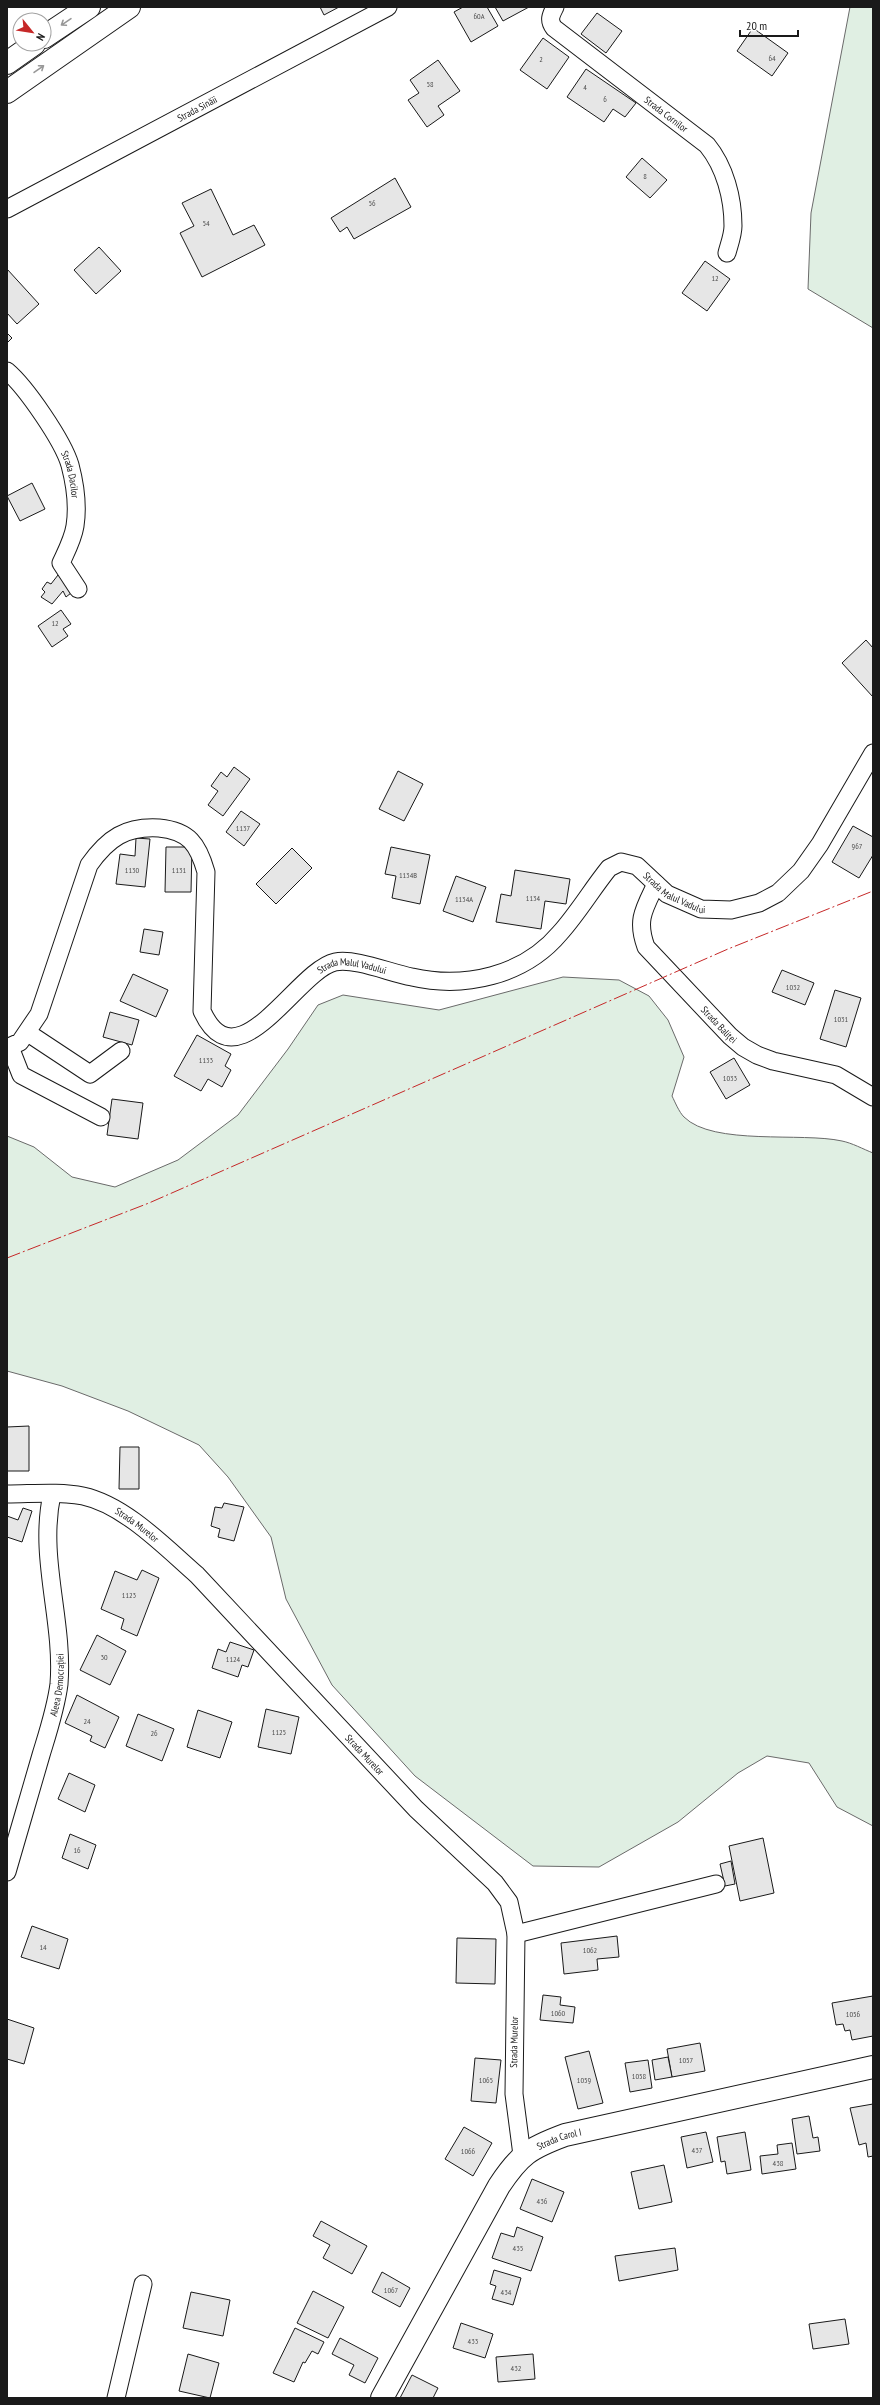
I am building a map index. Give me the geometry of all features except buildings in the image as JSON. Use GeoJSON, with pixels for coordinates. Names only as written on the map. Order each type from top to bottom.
{"type":"FeatureCollection","features":[{"type":"Feature","properties":{"kind":"main road"},"geometry":{"type":"LineString","coordinates":[[52,32],[88,7]]}},
{"type":"Feature","properties":{"kind":"main road"},"geometry":{"type":"LineString","coordinates":[[7,92],[129,7]]}},
{"type":"Feature","properties":{"kind":"main road"},"geometry":{"type":"LineString","coordinates":[[7,63],[23,52]]}},
{"type":"Feature","properties":{"kind":"main road","name":"Strada Carol I"},"geometry":{"type":"LineString","coordinates":[[382,2398],[500,2186],[522,2155],[540,2144],[565,2135],[873,2067]]}},
{"type":"Feature","properties":{"kind":"street","name":"Strada Sinăii"},"geometry":{"type":"LineString","coordinates":[[7,209],[388,7]]}},
{"type":"Feature","properties":{"kind":"street","name":"Strada Cornilor"},"geometry":{"type":"LineString","coordinates":[[555,7],[550,18],[550,23],[554,28],[707,145],[717,158],[729,190],[733,227],[727,253]]}},
{"type":"Feature","properties":{"kind":"street","name":"Strada Dacilor"},"geometry":{"type":"LineString","coordinates":[[7,371],[42,412],[69,464],[76,497],[75,526],[69,546],[60,563],[78,589]]}},
{"type":"Feature","properties":{"kind":"street","name":"Strada Malul Vadului"},"geometry":{"type":"LineString","coordinates":[[9,1048],[20,1042],[39,1014],[90,865],[100,850],[123,833],[143,827],[182,833],[193,842],[201,854],[206,872],[202,1011],[208,1024],[215,1031],[224,1035],[235,1036],[257,1027],[268,1019],[318,969],[337,962],[354,963],[439,982],[463,982],[488,977],[515,968],[541,952],[560,934],[609,868],[621,862],[638,866],[656,884],[673,897],[701,909],[731,910],[759,903],[778,893],[801,871],[820,844],[873,753]]}},
{"type":"Feature","properties":{"kind":"street","name":"Strada Baliței"},"geometry":{"type":"LineString","coordinates":[[656,884],[640,923],[641,933],[646,947],[730,1036],[757,1055],[836,1075],[873,1097]]}},
{"type":"Feature","properties":{"kind":"street"},"geometry":{"type":"LineString","coordinates":[[28,1032],[90,1074],[121,1051]]}},
{"type":"Feature","properties":{"kind":"street"},"geometry":{"type":"LineString","coordinates":[[9,1048],[21,1075],[101,1117]]}},
{"type":"Feature","properties":{"kind":"street","name":"Strada Murelor"},"geometry":{"type":"LineString","coordinates":[[7,1494],[82,1496],[106,1503],[162,1544],[197,1575],[416,1809],[495,1883],[509,1902],[516,1934],[514,2094],[522,2155]]}},
{"type":"Feature","properties":{"kind":"street","name":"Aleea Democrației"},"geometry":{"type":"LineString","coordinates":[[7,1872],[50,1722],[58,1685],[56,1627],[46,1530],[52,1494]]}},
{"type":"Feature","properties":{"kind":"street"},"geometry":{"type":"LineString","coordinates":[[516,1934],[716,1884]]}},
{"type":"Feature","properties":{"kind":"street"},"geometry":{"type":"LineString","coordinates":[[116,2398],[143,2284]]}},
{"type":"Feature","properties":{"kind":"green space"},"geometry":{"type":"Polygon","coordinates":[[[850,7],[873,7],[873,328],[808,289],[811,213],[850,7]]]}},
{"type":"Feature","properties":{"kind":"green space"},"geometry":{"type":"Polygon","coordinates":[[[563,977],[619,980],[649,996],[668,1020],[684,1057],[672,1096],[682,1115],[697,1126],[715,1132],[736,1135],[842,1141],[873,1153],[873,1826],[837,1807],[809,1763],[767,1756],[738,1773],[678,1822],[599,1867],[533,1866],[415,1776],[332,1685],[286,1599],[271,1537],[228,1477],[199,1445],[128,1411],[62,1386],[7,1371],[7,1136],[34,1147],[72,1177],[115,1187],[178,1160],[238,1115],[288,1049],[318,1005],[343,995],[439,1010],[563,977]]]}},
{"type":"Feature","properties":{"kind":"power"},"geometry":{"type":"LineString","coordinates":[[7,1258],[149,1203],[728,949],[873,891]]}}]}
